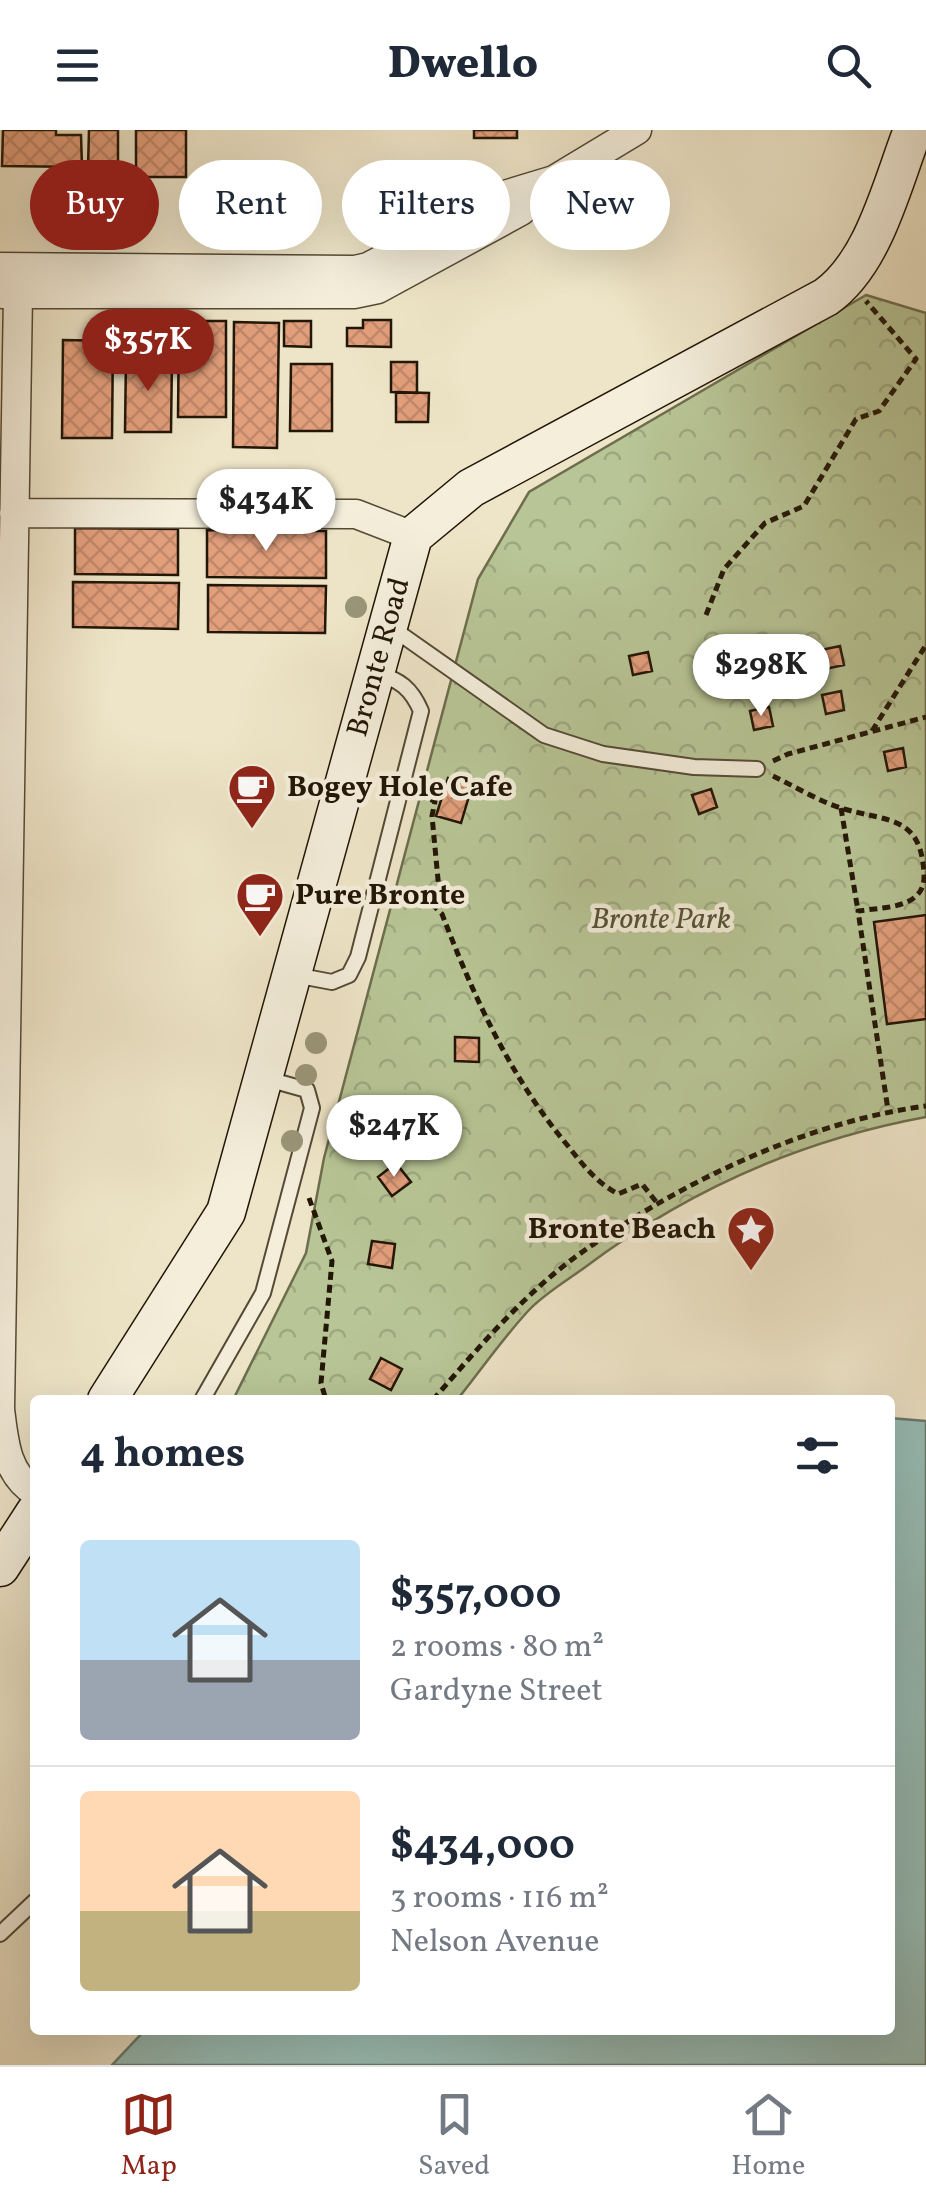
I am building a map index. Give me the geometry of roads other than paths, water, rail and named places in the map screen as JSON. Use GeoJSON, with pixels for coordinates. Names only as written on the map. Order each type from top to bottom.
{"type":"FeatureCollection","features":[{"type":"Feature","properties":{"kind":"main road","name":"Bronte Road"},"geometry":{"type":"LineString","coordinates":[[110,1395],[226,1212],[414,536],[471,488],[844,284],[862,260],[913,130]]}},
{"type":"Feature","properties":{"kind":"main road"},"geometry":{"type":"LineString","coordinates":[[0,1567],[30,1521]]}},
{"type":"Feature","properties":{"kind":"street"},"geometry":{"type":"LineString","coordinates":[[587,160],[637,130]]}},
{"type":"Feature","properties":{"kind":"street"},"geometry":{"type":"LineString","coordinates":[[0,268],[355,270],[368,267],[508,194],[530,187]]}},
{"type":"Feature","properties":{"kind":"street"},"geometry":{"type":"LineString","coordinates":[[30,1489],[11,1466],[0,1410],[14,513],[9,294],[366,291],[521,211],[530,203]]}},
{"type":"Feature","properties":{"kind":"street"},"geometry":{"type":"LineString","coordinates":[[14,513],[356,514],[414,536]]}},
{"type":"Feature","properties":{"kind":"lane"},"geometry":{"type":"LineString","coordinates":[[387,625],[544,736],[603,754],[694,767],[756,769]]}},
{"type":"Feature","properties":{"kind":"lane"},"geometry":{"type":"LineString","coordinates":[[292,974],[320,982],[349,975],[376,892],[421,711],[412,691],[397,679],[375,672]]}},
{"type":"Feature","properties":{"kind":"lane"},"geometry":{"type":"LineString","coordinates":[[205,1395],[263,1293],[312,1108],[310,1094],[303,1088],[264,1078]]}},
{"type":"Feature","properties":{"kind":"lane"},"geometry":{"type":"LineString","coordinates":[[0,1934],[30,1906]]}},
{"type":"Feature","properties":{"kind":"water"},"geometry":{"type":"Polygon","coordinates":[[[895,1418],[926,1421],[926,2065],[112,2065],[140,2035],[895,2035],[895,1418]]]}},
{"type":"Feature","properties":{"kind":"place","name":"Bogey Hole Cafe"},"geometry":{"type":"Point","coordinates":[252,830]}},
{"type":"Feature","properties":{"kind":"place","name":"Pure Bronte"},"geometry":{"type":"Point","coordinates":[260,938]}},
{"type":"Feature","properties":{"kind":"place","name":"Bronte Beach"},"geometry":{"type":"Point","coordinates":[751,1272]}},
{"type":"Feature","properties":{"kind":"park label","name":"Bronte Park"},"geometry":{"type":"Point","coordinates":[661,920]}}]}
